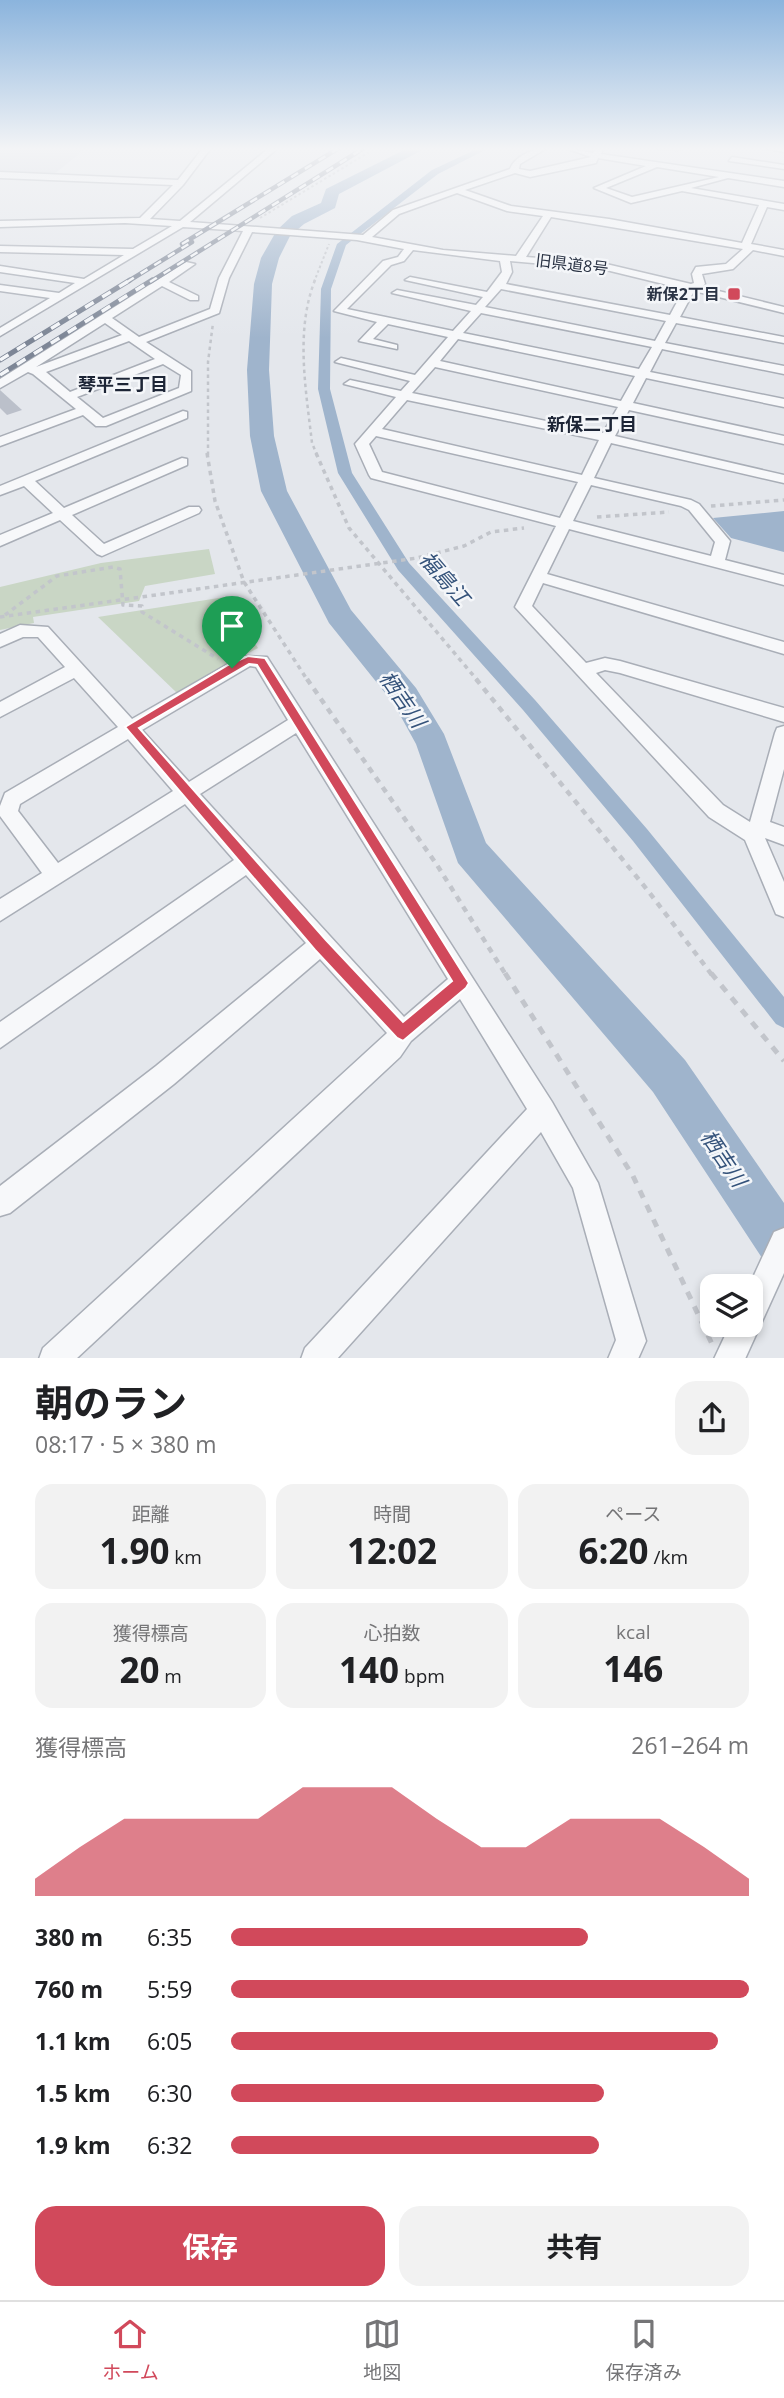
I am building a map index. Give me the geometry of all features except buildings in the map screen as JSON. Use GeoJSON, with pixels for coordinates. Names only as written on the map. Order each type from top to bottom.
{"type":"FeatureCollection","features":[{"type":"Feature","properties":{"kind":"street"},"geometry":{"type":"LineString","coordinates":[[143,221],[152,211]]}},
{"type":"Feature","properties":{"kind":"street"},"geometry":{"type":"LineString","coordinates":[[0,333],[182,224],[197,211]]}},
{"type":"Feature","properties":{"kind":"street"},"geometry":{"type":"LineString","coordinates":[[361,237],[398,211]]}},
{"type":"Feature","properties":{"kind":"street"},"geometry":{"type":"LineString","coordinates":[[529,211],[784,253]]}},
{"type":"Feature","properties":{"kind":"street"},"geometry":{"type":"LineString","coordinates":[[761,211],[748,246],[729,267],[700,270],[697,274],[700,284],[693,287],[658,344],[585,480],[523,607],[716,811],[756,830],[784,836]]}},
{"type":"Feature","properties":{"kind":"street"},"geometry":{"type":"LineString","coordinates":[[520,258],[549,214]]}},
{"type":"Feature","properties":{"kind":"street"},"geometry":{"type":"LineString","coordinates":[[0,224],[84,220],[250,228],[224,278],[215,311],[134,339],[32,369],[0,384]]}},
{"type":"Feature","properties":{"kind":"street","name":"旧県道8号"},"geometry":{"type":"LineString","coordinates":[[250,228],[361,237],[443,253],[602,266],[784,310]]}},
{"type":"Feature","properties":{"kind":"street"},"geometry":{"type":"LineString","coordinates":[[411,247],[401,259],[387,263],[339,311],[784,403]]}},
{"type":"Feature","properties":{"kind":"street"},"geometry":{"type":"LineString","coordinates":[[0,249],[136,252]]}},
{"type":"Feature","properties":{"kind":"street"},"geometry":{"type":"LineString","coordinates":[[505,258],[507,272],[497,285],[457,336],[362,443],[376,475],[784,580]]}},
{"type":"Feature","properties":{"kind":"street"},"geometry":{"type":"LineString","coordinates":[[32,369],[109,315],[190,264]]}},
{"type":"Feature","properties":{"kind":"street"},"geometry":{"type":"LineString","coordinates":[[0,269],[86,282]]}},
{"type":"Feature","properties":{"kind":"street"},"geometry":{"type":"LineString","coordinates":[[410,280],[488,295]]}},
{"type":"Feature","properties":{"kind":"street"},"geometry":{"type":"LineString","coordinates":[[162,282],[194,298]]}},
{"type":"Feature","properties":{"kind":"street"},"geometry":{"type":"LineString","coordinates":[[497,285],[784,340]]}},
{"type":"Feature","properties":{"kind":"street"},"geometry":{"type":"LineString","coordinates":[[0,288],[58,299]]}},
{"type":"Feature","properties":{"kind":"street"},"geometry":{"type":"LineString","coordinates":[[0,293],[58,299]]}},
{"type":"Feature","properties":{"kind":"street"},"geometry":{"type":"LineString","coordinates":[[397,293],[784,370]]}},
{"type":"Feature","properties":{"kind":"street"},"geometry":{"type":"LineString","coordinates":[[32,369],[101,423],[187,388],[187,374],[134,339],[109,315]]}},
{"type":"Feature","properties":{"kind":"street"},"geometry":{"type":"LineString","coordinates":[[386,321],[365,341],[393,347]]}},
{"type":"Feature","properties":{"kind":"street"},"geometry":{"type":"LineString","coordinates":[[68,397],[164,360]]}},
{"type":"Feature","properties":{"kind":"street"},"geometry":{"type":"LineString","coordinates":[[341,362],[418,379]]}},
{"type":"Feature","properties":{"kind":"street"},"geometry":{"type":"LineString","coordinates":[[432,363],[784,440]]}},
{"type":"Feature","properties":{"kind":"street"},"geometry":{"type":"LineString","coordinates":[[350,384],[607,438],[784,480]]}},
{"type":"Feature","properties":{"kind":"street"},"geometry":{"type":"LineString","coordinates":[[0,442],[84,410]]}},
{"type":"Feature","properties":{"kind":"street"},"geometry":{"type":"LineString","coordinates":[[0,491],[183,415]]}},
{"type":"Feature","properties":{"kind":"street"},"geometry":{"type":"LineString","coordinates":[[373,431],[691,505],[723,541],[716,562]]}},
{"type":"Feature","properties":{"kind":"street"},"geometry":{"type":"LineString","coordinates":[[0,541],[182,462]]}},
{"type":"Feature","properties":{"kind":"street"},"geometry":{"type":"LineString","coordinates":[[26,480],[102,551],[194,510]]}},
{"type":"Feature","properties":{"kind":"street"},"geometry":{"type":"LineString","coordinates":[[539,577],[784,648]]}},
{"type":"Feature","properties":{"kind":"street"},"geometry":{"type":"LineString","coordinates":[[0,641],[20,631],[42,631],[131,727],[320,945],[403,1033]]}},
{"type":"Feature","properties":{"kind":"street"},"geometry":{"type":"LineString","coordinates":[[56,876],[8,812],[12,799],[232,668],[248,660],[261,661],[543,1111],[585,1183],[631,1341],[624,1358]]}},
{"type":"Feature","properties":{"kind":"street"},"geometry":{"type":"LineString","coordinates":[[583,670],[605,664],[620,667],[784,715]]}},
{"type":"Feature","properties":{"kind":"street"},"geometry":{"type":"LineString","coordinates":[[0,710],[76,669]]}},
{"type":"Feature","properties":{"kind":"street"},"geometry":{"type":"LineString","coordinates":[[0,911],[299,722]]}},
{"type":"Feature","properties":{"kind":"street"},"geometry":{"type":"LineString","coordinates":[[784,733],[756,830],[784,907]]}},
{"type":"Feature","properties":{"kind":"street"},"geometry":{"type":"LineString","coordinates":[[0,1036],[248,862]]}},
{"type":"Feature","properties":{"kind":"street"},"geometry":{"type":"LineString","coordinates":[[0,1203],[165,1074],[320,945]]}},
{"type":"Feature","properties":{"kind":"street"},"geometry":{"type":"LineString","coordinates":[[55,1358],[391,1048],[403,1033],[461,983]]}},
{"type":"Feature","properties":{"kind":"street"},"geometry":{"type":"LineString","coordinates":[[317,1358],[543,1111]]}},
{"type":"Feature","properties":{"kind":"street"},"geometry":{"type":"LineString","coordinates":[[763,1287],[784,1242]]}},
{"type":"Feature","properties":{"kind":"street"},"geometry":{"type":"LineString","coordinates":[[721,1353],[735,1337]]}},
{"type":"Feature","properties":{"kind":"path"},"geometry":{"type":"LineString","coordinates":[[250,228],[275,211]]}},
{"type":"Feature","properties":{"kind":"path"},"geometry":{"type":"LineString","coordinates":[[333,235],[307,300],[303,344],[312,443],[331,494],[349,528],[492,698],[649,892],[735,1005],[784,1061]]}},
{"type":"Feature","properties":{"kind":"path"},"geometry":{"type":"LineString","coordinates":[[215,311],[208,362],[206,445],[215,501],[244,582],[276,634],[437,865],[633,1176],[689,1301],[721,1353]]}},
{"type":"Feature","properties":{"kind":"path"},"geometry":{"type":"LineString","coordinates":[[705,506],[784,499]]}},
{"type":"Feature","properties":{"kind":"path"},"geometry":{"type":"LineString","coordinates":[[593,517],[671,512]]}},
{"type":"Feature","properties":{"kind":"path"},"geometry":{"type":"LineString","coordinates":[[2,616],[417,558],[464,545],[491,532],[529,527]]}},
{"type":"Feature","properties":{"kind":"path"},"geometry":{"type":"LineString","coordinates":[[2,616],[57,576],[113,567],[120,569],[123,605],[142,606],[142,612],[232,668]]}},
{"type":"Feature","properties":{"kind":"green space"},"geometry":{"type":"Polygon","coordinates":[[[209,549],[215,574],[145,586],[139,601],[33,617],[34,623],[0,630],[0,587],[101,563],[209,549]]]}},
{"type":"Feature","properties":{"kind":"green space"},"geometry":{"type":"Polygon","coordinates":[[[225,597],[258,648],[177,693],[98,617],[225,597]]]}},
{"type":"Feature","properties":{"kind":"water"},"geometry":{"type":"Polygon","coordinates":[[[784,511],[784,552],[731,538],[713,518],[784,511]]]}},
{"type":"Feature","properties":{"kind":"waterway","name":"栖吉川"},"geometry":{"type":"LineString","coordinates":[[317,211],[298,220],[283,234],[270,258],[263,284],[258,370],[262,436],[274,491],[339,616],[405,696],[432,743],[471,852],[669,1076],[784,1246]]}},
{"type":"Feature","properties":{"kind":"waterway","name":"福島江"},"geometry":{"type":"LineString","coordinates":[[384,211],[342,244],[326,289],[324,389],[345,473],[403,566],[529,705],[640,835],[784,1016]]}},
{"type":"Feature","properties":{"kind":"railway"},"geometry":{"type":"LineString","coordinates":[[182,244],[235,211]]}},
{"type":"Feature","properties":{"kind":"railway"},"geometry":{"type":"LineString","coordinates":[[150,282],[263,211]]}},
{"type":"Feature","properties":{"kind":"railway"},"geometry":{"type":"LineString","coordinates":[[127,282],[192,242]]}},
{"type":"Feature","properties":{"kind":"railway"},"geometry":{"type":"LineString","coordinates":[[0,360],[130,280]]}},
{"type":"Feature","properties":{"kind":"railway"},"geometry":{"type":"LineString","coordinates":[[0,375],[152,280]]}},
{"type":"Feature","properties":{"kind":"place","name":"新保2丁目"},"geometry":{"type":"Point","coordinates":[734,294]}},
{"type":"Feature","properties":{"kind":"district","name":"琴平三丁目"},"geometry":{"type":"Point","coordinates":[123,384]}},
{"type":"Feature","properties":{"kind":"district","name":"新保二丁目"},"geometry":{"type":"Point","coordinates":[592,424]}},
{"type":"Feature","properties":{"kind":"route"},"geometry":{"type":"LineString","coordinates":[[248,660],[261,661],[461,983],[403,1033],[320,945],[131,727],[232,668],[248,660]]}}]}
